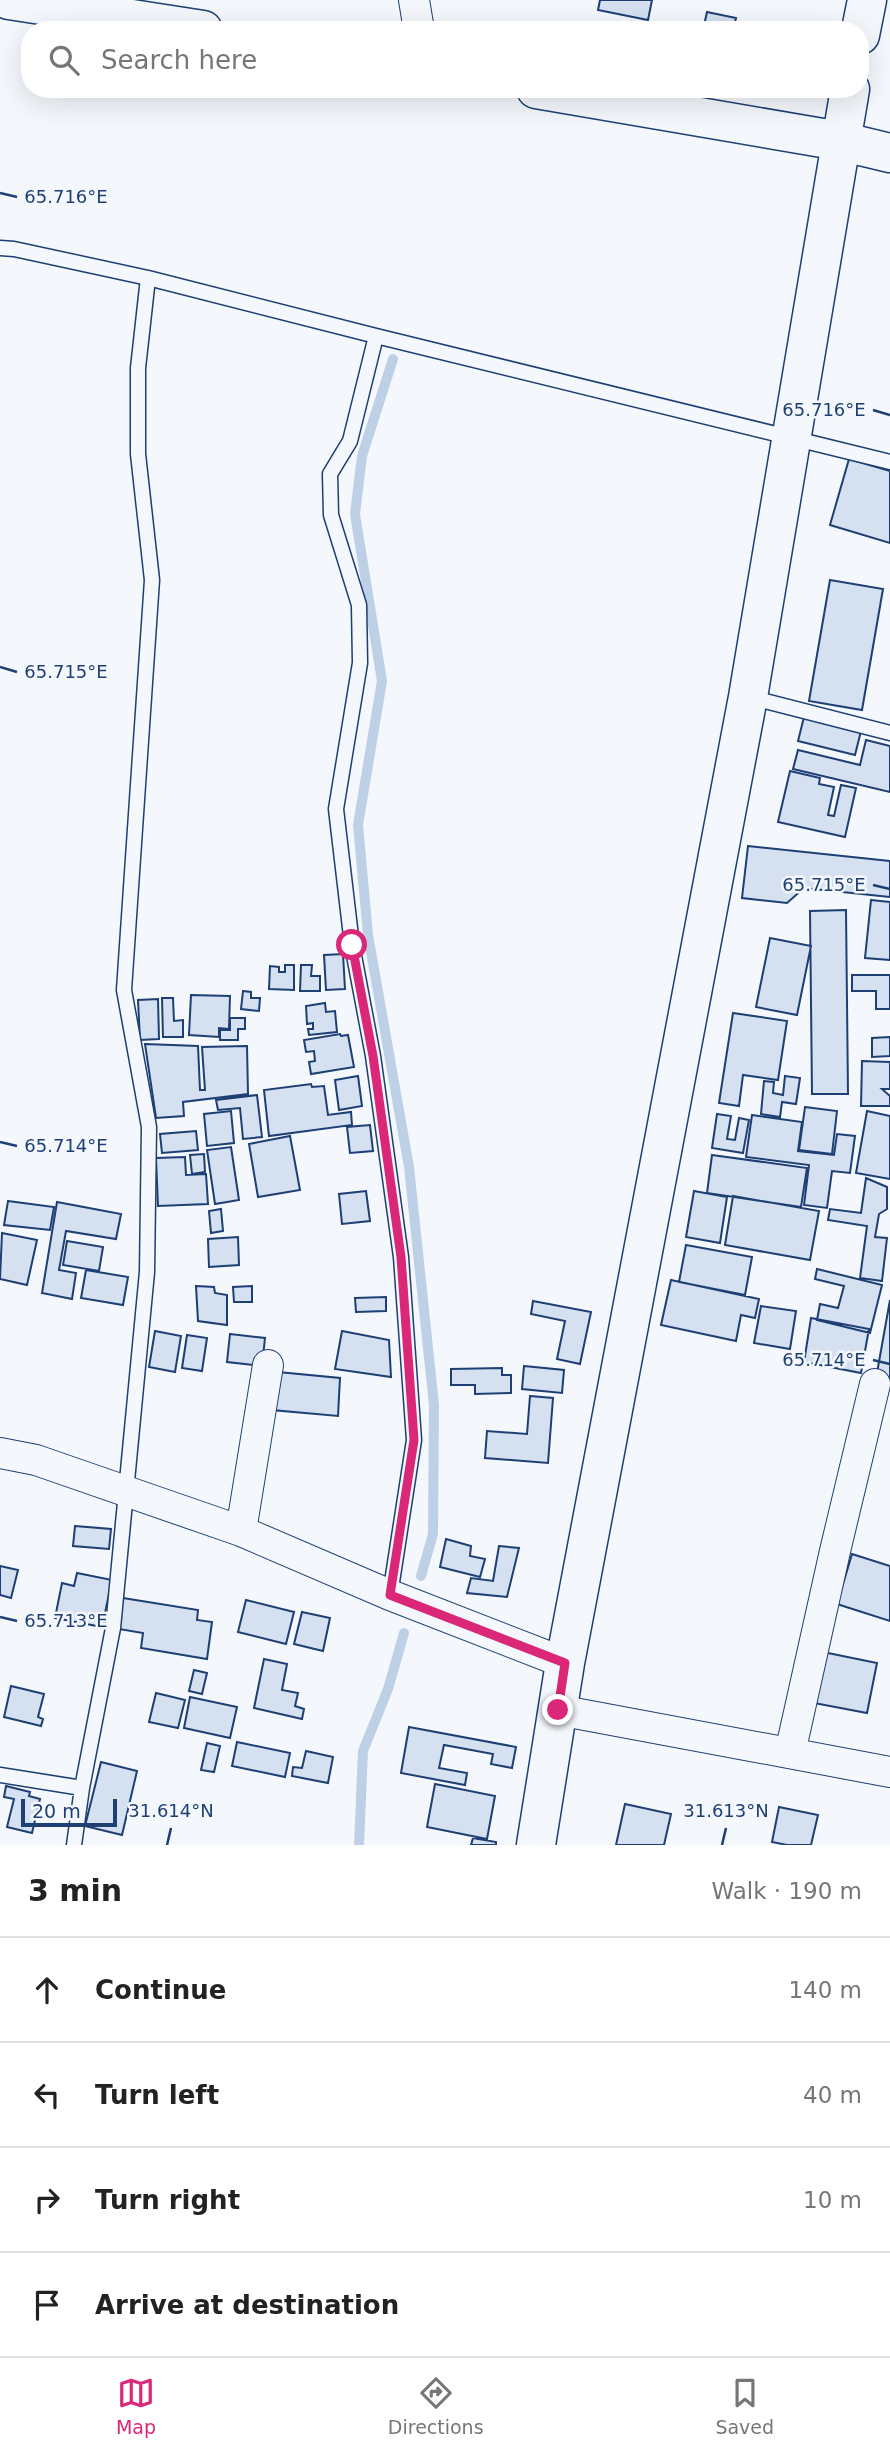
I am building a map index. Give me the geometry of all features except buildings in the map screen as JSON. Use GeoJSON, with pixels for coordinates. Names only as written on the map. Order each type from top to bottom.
{"type":"FeatureCollection","features":[{"type":"Feature","properties":{"kind":"main road"},"geometry":{"type":"LineString","coordinates":[[9,0],[146,21]]}},
{"type":"Feature","properties":{"kind":"main road"},"geometry":{"type":"LineString","coordinates":[[863,21],[867,0]]}},
{"type":"Feature","properties":{"kind":"main road"},"geometry":{"type":"LineString","coordinates":[[589,98],[840,141],[890,153]]}},
{"type":"Feature","properties":{"kind":"main road"},"geometry":{"type":"LineString","coordinates":[[536,1845],[565,1663],[748,697],[848,98]]}},
{"type":"Feature","properties":{"kind":"street"},"geometry":{"type":"LineString","coordinates":[[415,0],[418,21]]}},
{"type":"Feature","properties":{"kind":"street"},"geometry":{"type":"LineString","coordinates":[[241,1531],[268,1365]]}},
{"type":"Feature","properties":{"kind":"street"},"geometry":{"type":"LineString","coordinates":[[790,1753],[875,1384]]}},
{"type":"Feature","properties":{"kind":"street"},"geometry":{"type":"LineString","coordinates":[[0,1453],[36,1460],[241,1531],[390,1595],[565,1663]]}},
{"type":"Feature","properties":{"kind":"street"},"geometry":{"type":"LineString","coordinates":[[558,1710],[890,1772]]}},
{"type":"Feature","properties":{"kind":"lane"},"geometry":{"type":"LineString","coordinates":[[0,248],[148,278],[890,462]]}},
{"type":"Feature","properties":{"kind":"lane"},"geometry":{"type":"LineString","coordinates":[[75,1845],[82,1788],[113,1628],[147,1272],[149,1128],[124,990],[152,580],[138,454],[138,368],[148,278]]}},
{"type":"Feature","properties":{"kind":"lane"},"geometry":{"type":"LineString","coordinates":[[376,336],[350,441],[330,474],[331,515],[359,605],[360,663],[337,809],[352,945],[373,1056],[401,1257],[414,1440],[390,1595]]}},
{"type":"Feature","properties":{"kind":"lane"},"geometry":{"type":"LineString","coordinates":[[748,697],[890,733]]}},
{"type":"Feature","properties":{"kind":"lane"},"geometry":{"type":"LineString","coordinates":[[0,1775],[82,1788]]}},
{"type":"Feature","properties":{"kind":"waterway"},"geometry":{"type":"LineString","coordinates":[[393,359],[362,456],[355,514],[382,681],[358,825],[368,935],[409,1167],[434,1405],[433,1534],[421,1576]]}},
{"type":"Feature","properties":{"kind":"waterway"},"geometry":{"type":"LineString","coordinates":[[359,1845],[363,1751],[388,1689],[404,1633]]}},
{"type":"Feature","properties":{"kind":"route"},"geometry":{"type":"LineString","coordinates":[[352,945],[373,1056],[401,1257],[414,1440],[390,1595],[565,1663],[558,1710]]}}]}
